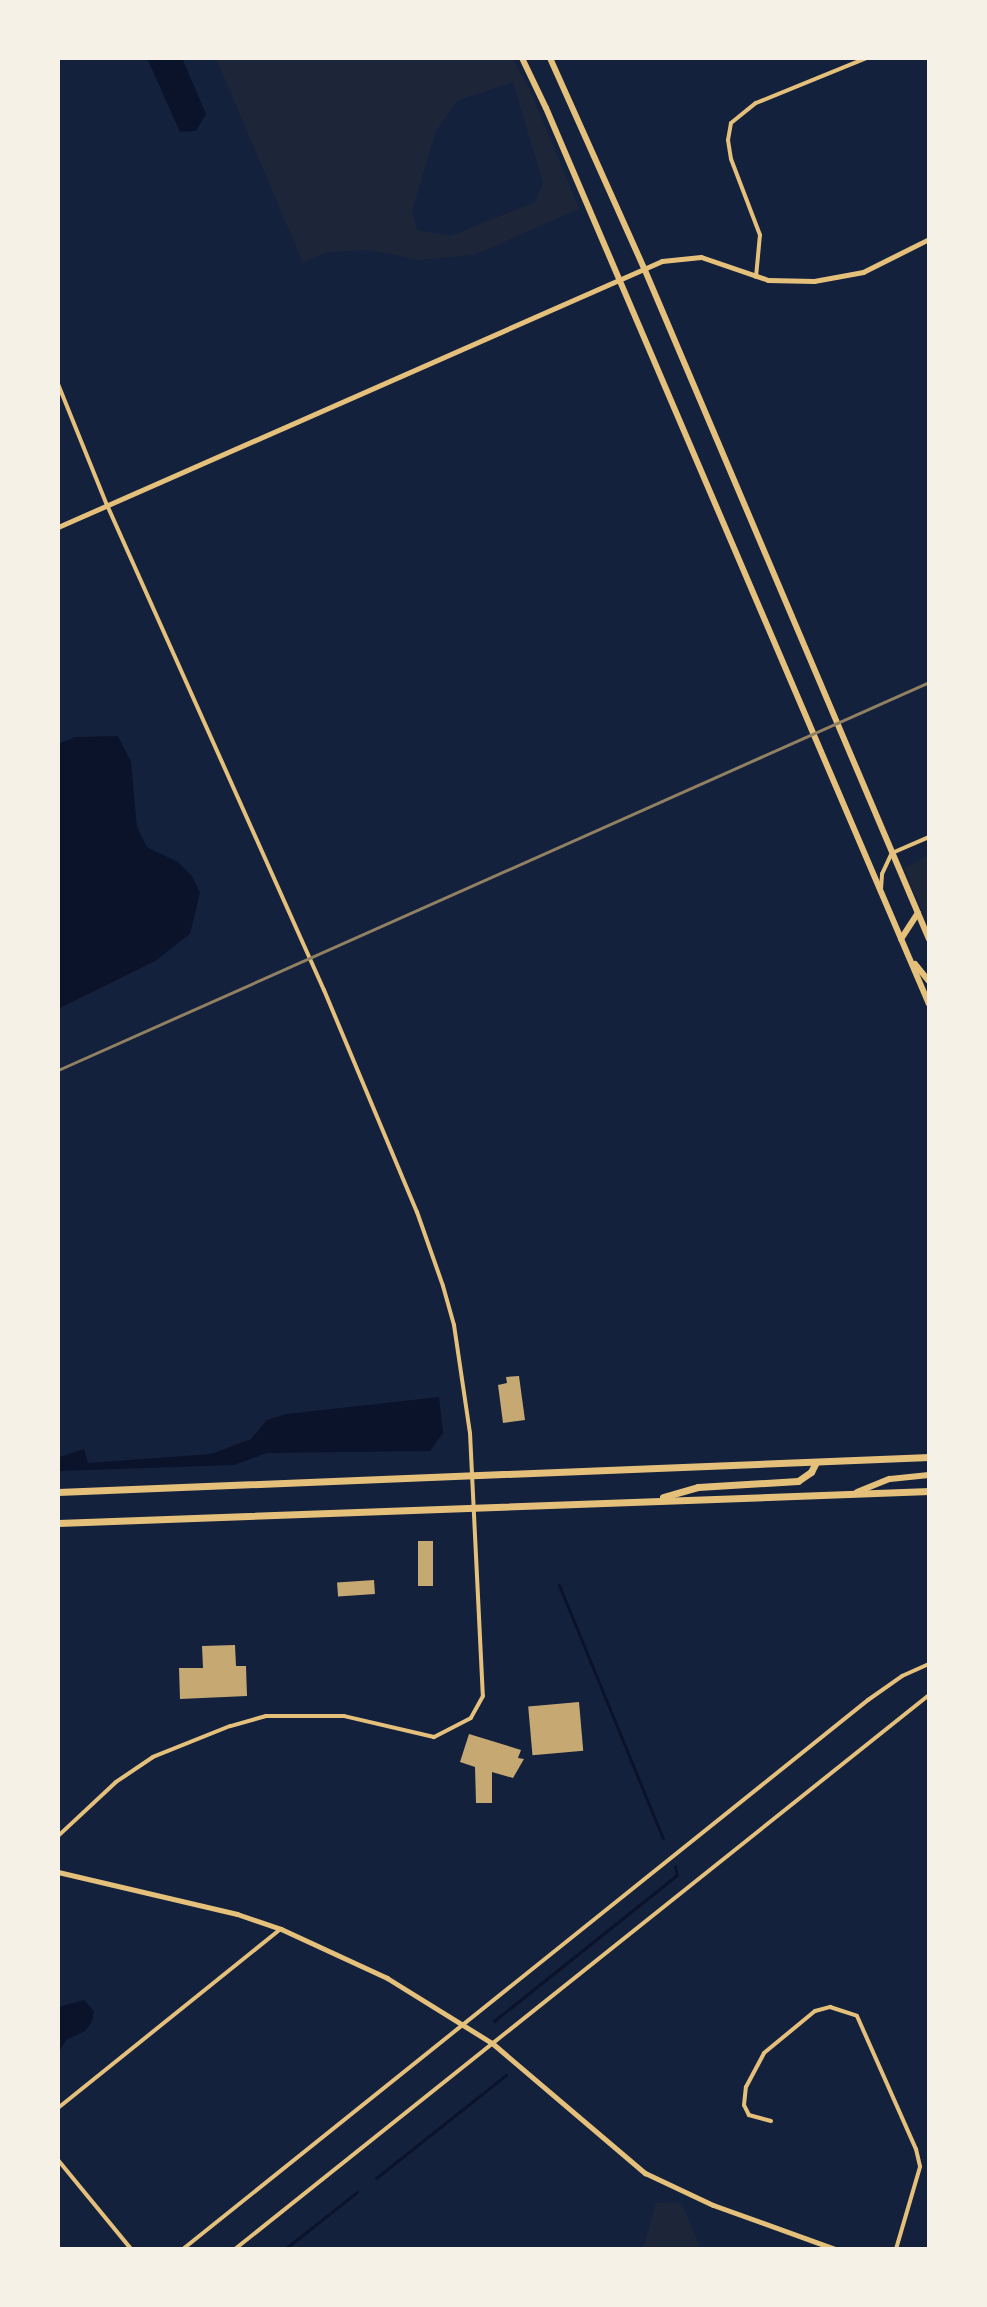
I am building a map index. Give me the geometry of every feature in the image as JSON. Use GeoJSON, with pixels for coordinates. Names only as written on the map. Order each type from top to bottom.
{"type":"FeatureCollection","features":[{"type":"Feature","properties":{"kind":"main road"},"geometry":{"type":"LineString","coordinates":[[522,58],[929,1004]]}},
{"type":"Feature","properties":{"kind":"main road"},"geometry":{"type":"LineString","coordinates":[[550,58],[644,268],[929,939]]}},
{"type":"Feature","properties":{"kind":"main road"},"geometry":{"type":"LineString","coordinates":[[901,939],[918,913]]}},
{"type":"Feature","properties":{"kind":"main road"},"geometry":{"type":"LineString","coordinates":[[910,959],[929,981]]}},
{"type":"Feature","properties":{"kind":"main road"},"geometry":{"type":"LineString","coordinates":[[58,1492],[929,1457]]}},
{"type":"Feature","properties":{"kind":"main road"},"geometry":{"type":"LineString","coordinates":[[649,1501],[698,1487],[798,1481],[811,1472],[816,1462]]}},
{"type":"Feature","properties":{"kind":"main road"},"geometry":{"type":"LineString","coordinates":[[854,1494],[890,1479],[929,1475]]}},
{"type":"Feature","properties":{"kind":"main road"},"geometry":{"type":"LineString","coordinates":[[58,1523],[929,1491]]}},
{"type":"Feature","properties":{"kind":"street"},"geometry":{"type":"LineString","coordinates":[[756,277],[760,235],[731,159],[728,140],[731,123],[756,103],[866,58]]}},
{"type":"Feature","properties":{"kind":"street"},"geometry":{"type":"LineString","coordinates":[[58,527],[619,278],[675,257],[701,257],[756,277],[796,282],[845,277],[881,265],[929,239]]}},
{"type":"Feature","properties":{"kind":"street"},"geometry":{"type":"LineString","coordinates":[[58,384],[107,505],[324,990],[417,1212],[454,1325],[474,1476],[483,1696],[471,1718],[440,1735],[428,1737],[344,1716],[266,1716],[230,1726],[153,1757],[116,1782],[58,1836]]}},
{"type":"Feature","properties":{"kind":"street"},"geometry":{"type":"LineString","coordinates":[[881,891],[882,874],[892,853],[929,837]]}},
{"type":"Feature","properties":{"kind":"street"},"geometry":{"type":"LineString","coordinates":[[183,2249],[868,1700],[902,1676],[929,1664]]}},
{"type":"Feature","properties":{"kind":"street"},"geometry":{"type":"LineString","coordinates":[[235,2249],[929,1695]]}},
{"type":"Feature","properties":{"kind":"street"},"geometry":{"type":"LineString","coordinates":[[58,1872],[175,1897],[281,1929],[387,1978],[492,2043],[645,2173],[713,2205],[835,2249]]}},
{"type":"Feature","properties":{"kind":"street"},"geometry":{"type":"LineString","coordinates":[[58,2108],[281,1929]]}},
{"type":"Feature","properties":{"kind":"street"},"geometry":{"type":"LineString","coordinates":[[771,2121],[749,2115],[744,2105],[746,2087],[764,2053],[815,2011],[830,2007],[857,2016],[916,2149],[920,2167],[896,2249]]}},
{"type":"Feature","properties":{"kind":"street"},"geometry":{"type":"LineString","coordinates":[[58,2160],[131,2249]]}},
{"type":"Feature","properties":{"kind":"shaded area"},"geometry":{"type":"Polygon","coordinates":[[[147,58],[182,58],[206,114],[196,131],[180,132],[147,58]]]}},
{"type":"Feature","properties":{"kind":"shaded area"},"geometry":{"type":"Polygon","coordinates":[[[216,58],[512,58],[531,92],[579,209],[474,255],[420,260],[370,250],[326,252],[303,263],[216,58]],[[513,82],[457,101],[436,131],[412,211],[417,230],[451,236],[535,202],[543,183],[513,82]]]}},
{"type":"Feature","properties":{"kind":"shaded area"},"geometry":{"type":"Polygon","coordinates":[[[118,736],[131,762],[137,827],[147,847],[178,862],[192,876],[200,893],[190,934],[155,961],[58,1009],[58,744],[75,737],[118,736]]]}},
{"type":"Feature","properties":{"kind":"shaded area"},"geometry":{"type":"Polygon","coordinates":[[[929,855],[929,927],[904,868],[929,855]]]}},
{"type":"Feature","properties":{"kind":"shaded area"},"geometry":{"type":"Polygon","coordinates":[[[439,1397],[443,1433],[430,1451],[267,1453],[234,1465],[58,1471],[60,1457],[84,1449],[88,1463],[211,1454],[251,1439],[267,1420],[286,1414],[439,1397]]]}},
{"type":"Feature","properties":{"kind":"shaded area"},"geometry":{"type":"Polygon","coordinates":[[[84,2000],[94,2011],[92,2022],[85,2031],[66,2040],[58,2054],[58,2007],[84,2000]]]}},
{"type":"Feature","properties":{"kind":"shaded area"},"geometry":{"type":"Polygon","coordinates":[[[681,2202],[701,2249],[643,2249],[656,2203],[681,2202]]]}},
{"type":"Feature","properties":{"kind":"building"},"geometry":{"type":"Polygon","coordinates":[[[519,1376],[525,1420],[503,1423],[498,1385],[507,1383],[506,1377],[519,1376]]]}},
{"type":"Feature","properties":{"kind":"building"},"geometry":{"type":"Polygon","coordinates":[[[418,1541],[433,1541],[433,1586],[418,1586],[418,1541]]]}},
{"type":"Feature","properties":{"kind":"building"},"geometry":{"type":"Polygon","coordinates":[[[374,1580],[375,1594],[338,1597],[337,1583],[374,1580]]]}},
{"type":"Feature","properties":{"kind":"building"},"geometry":{"type":"Polygon","coordinates":[[[235,1645],[236,1666],[246,1666],[247,1696],[180,1699],[179,1668],[203,1668],[202,1646],[235,1645]]]}},
{"type":"Feature","properties":{"kind":"building"},"geometry":{"type":"Polygon","coordinates":[[[579,1702],[583,1751],[532,1755],[528,1706],[579,1702]]]}},
{"type":"Feature","properties":{"kind":"building"},"geometry":{"type":"Polygon","coordinates":[[[469,1734],[521,1750],[518,1758],[524,1759],[513,1778],[492,1772],[492,1803],[476,1803],[475,1767],[460,1762],[469,1734]]]}},
{"type":"Feature","properties":{"kind":"waterway"},"geometry":{"type":"LineString","coordinates":[[559,1585],[663,1838]]}},
{"type":"Feature","properties":{"kind":"waterway"},"geometry":{"type":"LineString","coordinates":[[494,2021],[677,1875],[675,1866]]}},
{"type":"Feature","properties":{"kind":"waterway"},"geometry":{"type":"LineString","coordinates":[[376,2178],[506,2075]]}},
{"type":"Feature","properties":{"kind":"waterway"},"geometry":{"type":"LineString","coordinates":[[285,2249],[357,2192]]}},
{"type":"Feature","properties":{"kind":"railway"},"geometry":{"type":"LineString","coordinates":[[58,1070],[929,682]]}}]}
